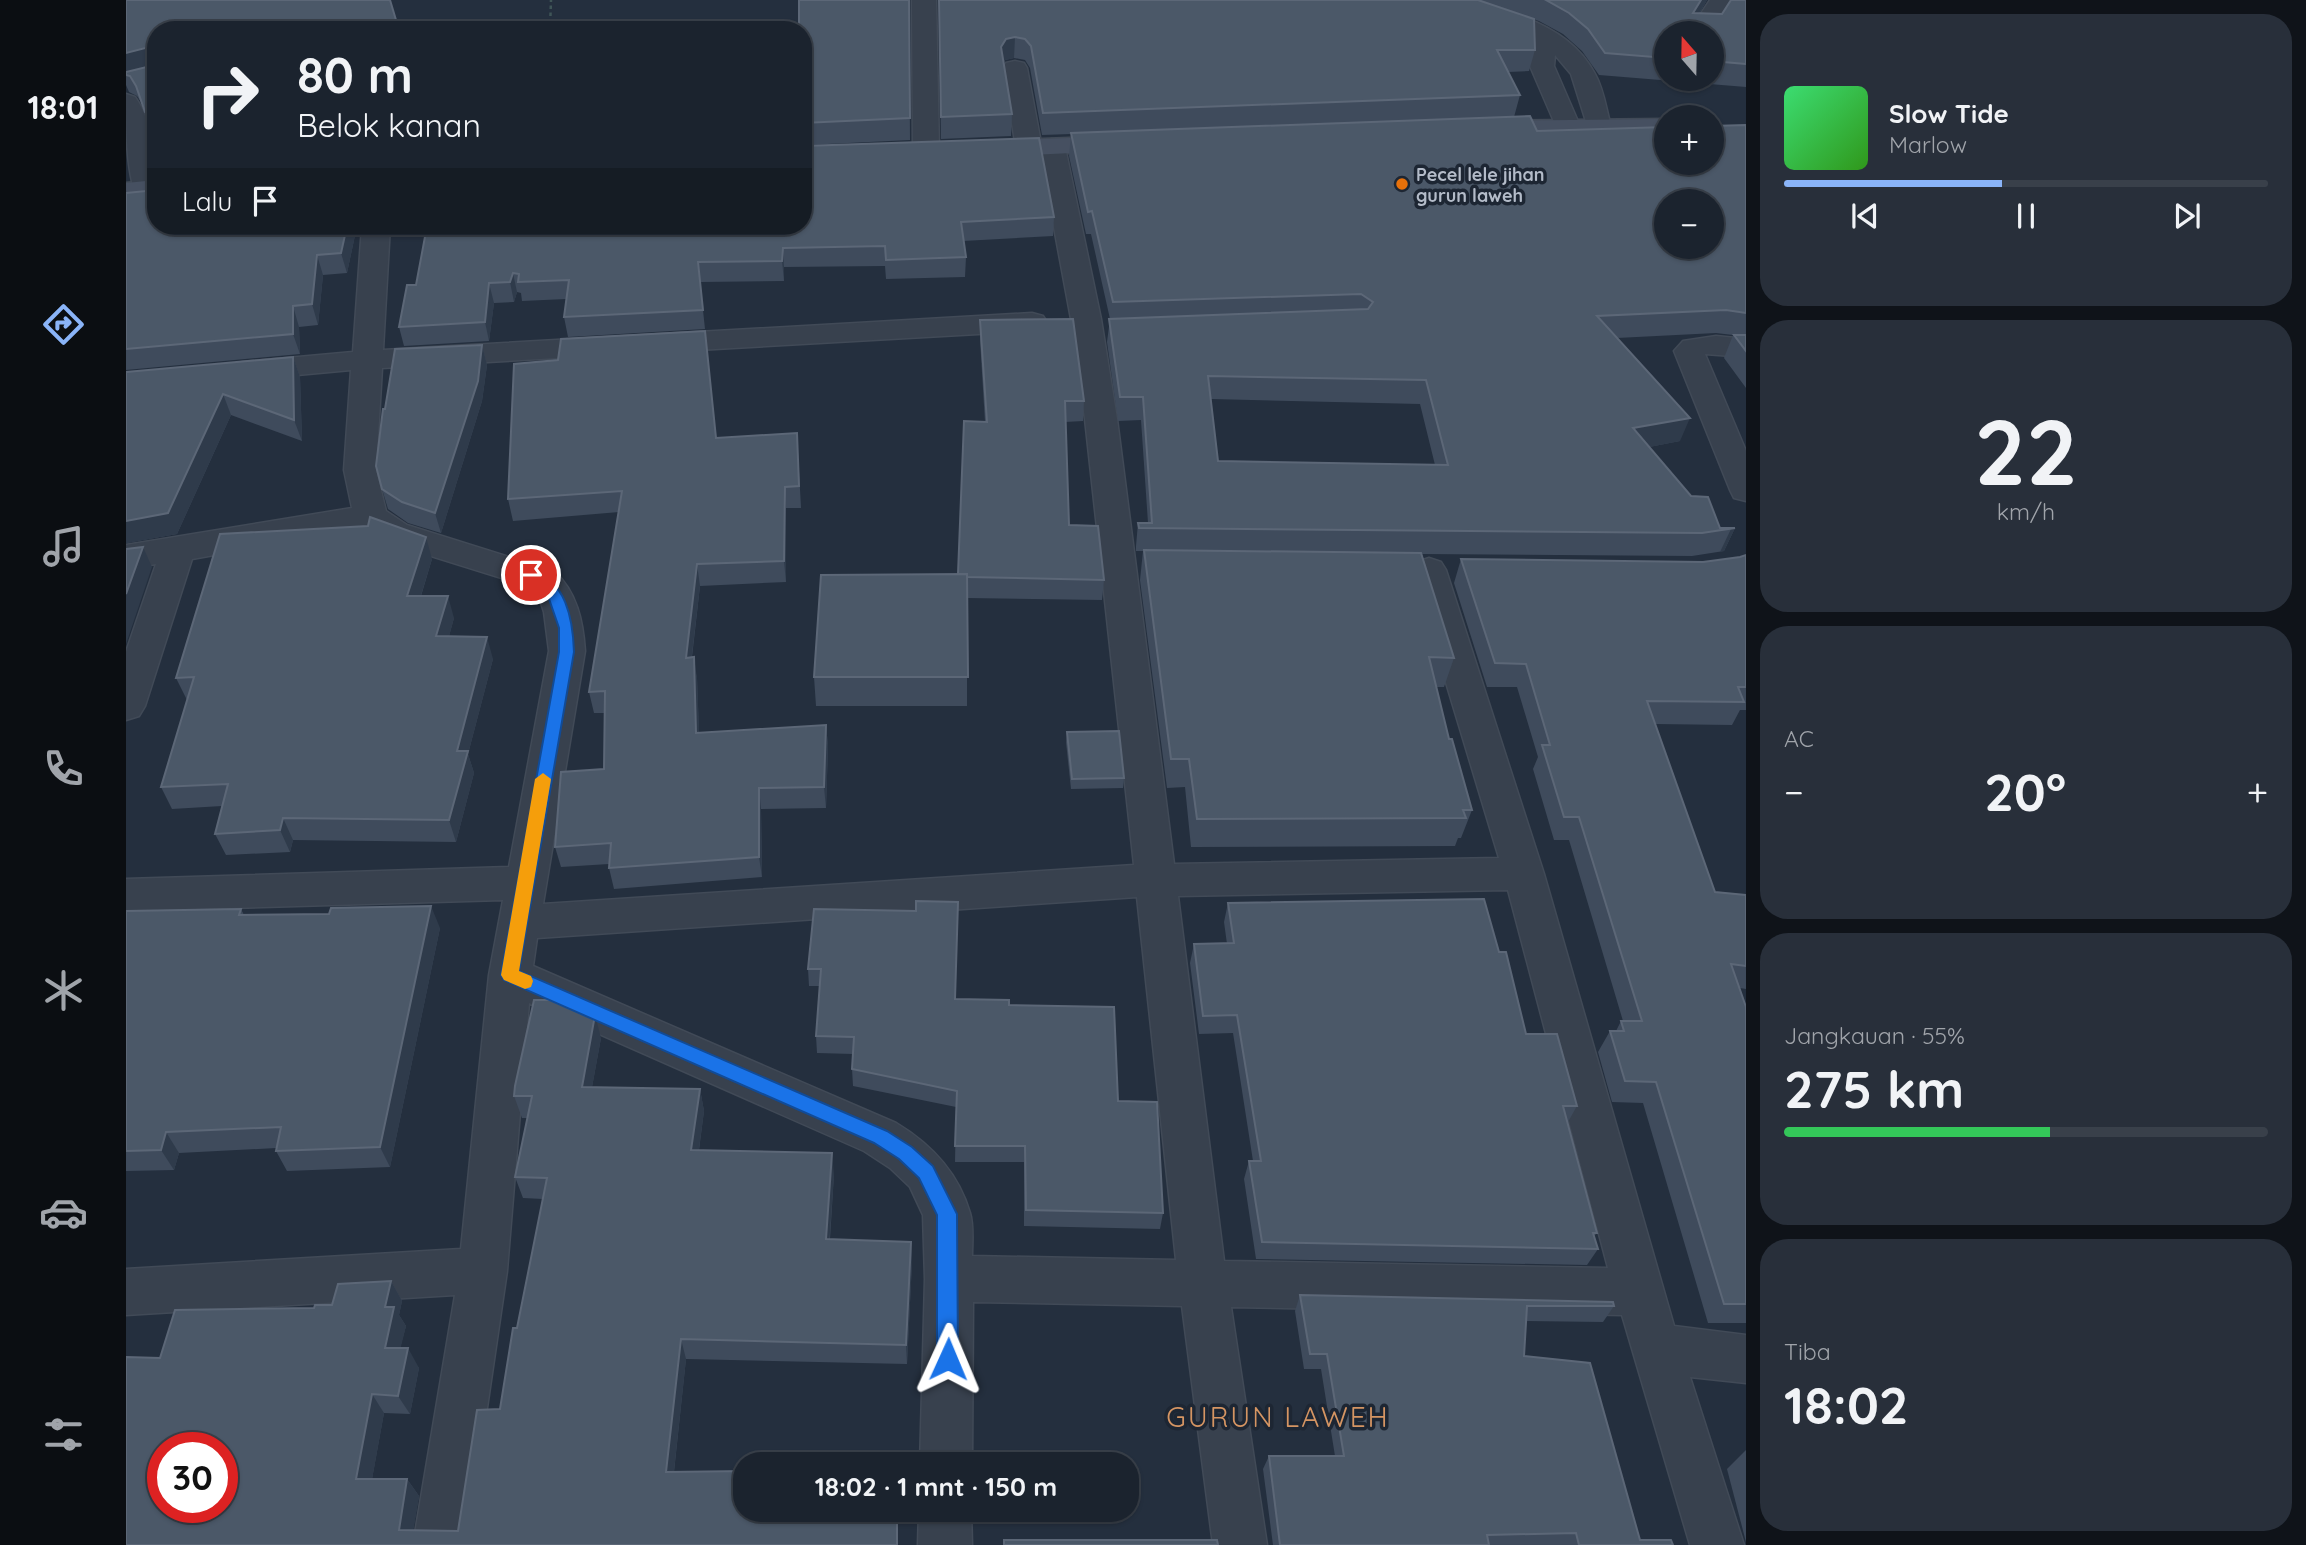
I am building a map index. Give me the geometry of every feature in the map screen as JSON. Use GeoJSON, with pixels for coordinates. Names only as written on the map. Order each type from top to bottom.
{"type":"FeatureCollection","features":[{"type":"Feature","properties":{"kind":"main road"},"geometry":{"type":"LineString","coordinates":[[1456,130],[1567,126],[1654,127]]}},
{"type":"Feature","properties":{"kind":"main road"},"geometry":{"type":"LineString","coordinates":[[899,152],[1145,143]]}},
{"type":"Feature","properties":{"kind":"street"},"geometry":{"type":"LineString","coordinates":[[924,0],[948,150]]}},
{"type":"Feature","properties":{"kind":"street"},"geometry":{"type":"LineString","coordinates":[[1420,0],[1483,7],[1543,35],[1570,56],[1583,72],[1598,126]]}},
{"type":"Feature","properties":{"kind":"street"},"geometry":{"type":"LineString","coordinates":[[1708,21],[1722,0]]}},
{"type":"Feature","properties":{"kind":"street"},"geometry":{"type":"LineString","coordinates":[[1543,35],[1542,66],[1567,126]]}},
{"type":"Feature","properties":{"kind":"street"},"geometry":{"type":"LineString","coordinates":[[1015,68],[1041,147],[1087,319],[1133,565],[1154,880],[1203,1283],[1240,1545]]}},
{"type":"Feature","properties":{"kind":"street"},"geometry":{"type":"LineString","coordinates":[[129,88],[143,189]]}},
{"type":"Feature","properties":{"kind":"street"},"geometry":{"type":"LineString","coordinates":[[371,516],[360,470],[365,360],[375,235]]}},
{"type":"Feature","properties":{"kind":"street"},"geometry":{"type":"LineString","coordinates":[[215,374],[365,360],[1087,319]]}},
{"type":"Feature","properties":{"kind":"street"},"geometry":{"type":"LineString","coordinates":[[1746,348],[1702,346],[1692,347],[1689,351],[1746,490]]}},
{"type":"Feature","properties":{"kind":"street"},"geometry":{"type":"LineString","coordinates":[[126,557],[371,516],[406,537],[531,575],[549,585],[566,628],[567,652],[510,975],[483,1271],[440,1545]]}},
{"type":"Feature","properties":{"kind":"street"},"geometry":{"type":"LineString","coordinates":[[126,706],[178,550]]}},
{"type":"Feature","properties":{"kind":"street"},"geometry":{"type":"LineString","coordinates":[[1429,570],[1524,874],[1639,1292],[1717,1545]]}},
{"type":"Feature","properties":{"kind":"street"},"geometry":{"type":"LineString","coordinates":[[126,895],[522,902],[1154,880],[1524,874]]}},
{"type":"Feature","properties":{"kind":"street"},"geometry":{"type":"LineString","coordinates":[[510,975],[880,1137],[906,1153],[926,1172],[947,1214],[949,1279],[946,1452]]}},
{"type":"Feature","properties":{"kind":"street"},"geometry":{"type":"LineString","coordinates":[[126,1292],[483,1271]]}},
{"type":"Feature","properties":{"kind":"street"},"geometry":{"type":"LineString","coordinates":[[949,1279],[1639,1292]]}},
{"type":"Feature","properties":{"kind":"street"},"geometry":{"type":"LineString","coordinates":[[1656,1348],[1746,1359]]}},
{"type":"Feature","properties":{"kind":"street"},"geometry":{"type":"LineString","coordinates":[[944,1545],[945,1522]]}},
{"type":"Feature","properties":{"kind":"path"},"geometry":{"type":"LineString","coordinates":[[551,0],[551,21]]}},
{"type":"Feature","properties":{"kind":"building"},"geometry":{"type":"Polygon","coordinates":[[[126,0],[390,0],[396,21],[147,21],[147,48],[126,53],[126,0]]]}},
{"type":"Feature","properties":{"kind":"building"},"geometry":{"type":"Polygon","coordinates":[[[799,0],[909,0],[910,118],[812,123],[812,21],[799,21],[799,0]]]}},
{"type":"Feature","properties":{"kind":"building"},"geometry":{"type":"Polygon","coordinates":[[[939,0],[1478,0],[1534,19],[1535,50],[1497,50],[1520,95],[1043,113],[1031,46],[1025,39],[1015,37],[1006,39],[1001,47],[1012,114],[941,117],[939,0]]]}},
{"type":"Feature","properties":{"kind":"building"},"geometry":{"type":"Polygon","coordinates":[[[1546,0],[1701,0],[1693,13],[1722,14],[1731,0],[1746,0],[1746,64],[1724,62],[1724,21],[1654,21],[1654,57],[1605,53],[1588,29],[1569,13],[1546,0]]]}},
{"type":"Feature","properties":{"kind":"building"},"geometry":{"type":"Polygon","coordinates":[[[147,67],[147,112],[136,86],[126,72],[147,67]]]}},
{"type":"Feature","properties":{"kind":"building"},"geometry":{"type":"Polygon","coordinates":[[[1530,116],[1537,131],[1654,127],[1654,175],[1724,175],[1724,126],[1746,125],[1746,313],[1726,310],[1597,316],[1690,418],[1633,428],[1691,496],[1708,497],[1720,528],[1735,528],[1702,533],[1139,528],[1138,523],[1152,523],[1143,397],[1120,397],[1109,319],[1368,309],[1373,302],[1361,294],[1113,302],[1092,211],[1088,212],[1071,133],[1530,116]],[[1208,376],[1218,461],[1448,465],[1426,380],[1208,376]]]}},
{"type":"Feature","properties":{"kind":"building"},"geometry":{"type":"Polygon","coordinates":[[[1039,138],[1054,217],[961,222],[966,257],[886,260],[885,246],[783,248],[782,261],[698,262],[703,310],[564,317],[569,280],[518,282],[519,274],[513,273],[510,282],[489,283],[485,322],[399,327],[407,285],[416,285],[425,235],[812,235],[812,146],[1039,138]]]}},
{"type":"Feature","properties":{"kind":"building"},"geometry":{"type":"Polygon","coordinates":[[[147,191],[147,235],[345,235],[341,253],[317,255],[312,304],[293,306],[293,334],[126,349],[126,193],[147,191]]]}},
{"type":"Feature","properties":{"kind":"building"},"geometry":{"type":"Polygon","coordinates":[[[1073,319],[1084,401],[1065,401],[1069,525],[1098,526],[1104,580],[967,577],[967,574],[958,574],[964,421],[987,422],[980,320],[1073,319]]]}},
{"type":"Feature","properties":{"kind":"building"},"geometry":{"type":"Polygon","coordinates":[[[705,331],[716,438],[797,433],[799,486],[785,487],[784,561],[697,564],[686,658],[694,657],[696,733],[826,725],[824,787],[759,788],[759,857],[609,868],[611,843],[555,847],[561,772],[604,769],[605,691],[589,692],[622,491],[508,499],[514,364],[558,360],[561,339],[705,331]]]}},
{"type":"Feature","properties":{"kind":"building"},"geometry":{"type":"Polygon","coordinates":[[[1734,335],[1746,335],[1746,351],[1734,335]]]}},
{"type":"Feature","properties":{"kind":"building"},"geometry":{"type":"Polygon","coordinates":[[[482,345],[478,381],[435,513],[402,502],[382,489],[376,466],[383,409],[395,349],[482,345]]]}},
{"type":"Feature","properties":{"kind":"building"},"geometry":{"type":"Polygon","coordinates":[[[293,357],[294,420],[223,394],[168,513],[126,521],[126,372],[293,357]]]}},
{"type":"Feature","properties":{"kind":"building"},"geometry":{"type":"Polygon","coordinates":[[[370,517],[426,537],[407,596],[448,596],[436,636],[487,637],[457,751],[468,751],[449,820],[283,818],[280,830],[215,834],[228,784],[161,787],[194,677],[176,678],[220,534],[368,526],[370,517]]]}},
{"type":"Feature","properties":{"kind":"building"},"geometry":{"type":"Polygon","coordinates":[[[143,547],[126,594],[126,549],[143,547]]]}},
{"type":"Feature","properties":{"kind":"building"},"geometry":{"type":"Polygon","coordinates":[[[1144,550],[1421,553],[1454,658],[1429,657],[1449,739],[1452,739],[1472,810],[1463,810],[1466,818],[1197,819],[1189,759],[1171,759],[1144,550]]]}},
{"type":"Feature","properties":{"kind":"building"},"geometry":{"type":"Polygon","coordinates":[[[1746,555],[1746,687],[1738,687],[1744,702],[1647,701],[1715,892],[1746,895],[1746,966],[1731,964],[1746,1007],[1746,1304],[1724,1304],[1656,1082],[1625,1081],[1610,1031],[1624,1031],[1621,1021],[1642,1021],[1579,817],[1564,817],[1542,745],[1550,745],[1526,664],[1495,663],[1461,559],[1703,562],[1746,555]]]}},
{"type":"Feature","properties":{"kind":"building"},"geometry":{"type":"Polygon","coordinates":[[[967,574],[968,677],[814,677],[821,575],[967,574]]]}},
{"type":"Feature","properties":{"kind":"building"},"geometry":{"type":"Polygon","coordinates":[[[1119,731],[1124,778],[1072,779],[1067,732],[1119,731]]]}},
{"type":"Feature","properties":{"kind":"building"},"geometry":{"type":"Polygon","coordinates":[[[1484,899],[1499,952],[1506,952],[1526,1034],[1557,1034],[1577,1106],[1563,1106],[1597,1233],[1593,1233],[1598,1249],[1262,1242],[1249,1161],[1261,1161],[1237,1015],[1203,1016],[1194,944],[1234,943],[1228,903],[1484,899]]]}},
{"type":"Feature","properties":{"kind":"building"},"geometry":{"type":"Polygon","coordinates":[[[916,901],[958,902],[955,999],[1009,1000],[1009,1005],[1114,1007],[1118,1101],[1157,1102],[1163,1213],[1026,1210],[1025,1146],[955,1146],[957,1091],[852,1069],[854,1037],[816,1036],[821,969],[808,969],[814,909],[916,911],[916,901]]]}},
{"type":"Feature","properties":{"kind":"building"},"geometry":{"type":"Polygon","coordinates":[[[431,906],[380,1147],[276,1151],[281,1127],[166,1132],[161,1150],[126,1151],[126,911],[241,909],[239,915],[329,914],[331,908],[431,906]]]}},
{"type":"Feature","properties":{"kind":"building"},"geometry":{"type":"Polygon","coordinates":[[[534,1000],[561,1000],[595,1015],[582,1087],[700,1089],[691,1150],[832,1153],[826,1239],[911,1242],[906,1345],[681,1339],[666,1472],[733,1471],[733,1522],[897,1522],[897,1545],[126,1545],[126,1357],[160,1358],[175,1310],[314,1308],[315,1305],[332,1305],[338,1284],[391,1281],[385,1307],[394,1307],[385,1348],[408,1348],[398,1396],[372,1394],[356,1479],[407,1479],[399,1530],[458,1531],[477,1410],[500,1409],[513,1328],[517,1328],[547,1178],[515,1177],[532,1096],[514,1096],[534,1000]]]}},
{"type":"Feature","properties":{"kind":"building"},"geometry":{"type":"Polygon","coordinates":[[[1300,1295],[1613,1302],[1614,1306],[1527,1306],[1524,1356],[1590,1363],[1640,1540],[1671,1540],[1673,1545],[1579,1545],[1576,1533],[1487,1535],[1489,1545],[1280,1545],[1269,1456],[1344,1456],[1327,1354],[1310,1354],[1300,1295]]]}},
{"type":"Feature","properties":{"kind":"building"},"geometry":{"type":"Polygon","coordinates":[[[1004,1540],[1217,1540],[1218,1545],[1004,1545],[1004,1540]]]}},
{"type":"Feature","properties":{"kind":"slow traffic"},"geometry":{"type":"LineString","coordinates":[[525,981],[510,975],[543,779]]}},
{"type":"Feature","properties":{"kind":"place","name":"Pecel lele jihan gurun laweh"},"geometry":{"type":"Point","coordinates":[1402,184]}},
{"type":"Feature","properties":{"kind":"district","name":"GURUN LAWEH"},"geometry":{"type":"Point","coordinates":[1278,1416]}},
{"type":"Feature","properties":{"kind":"route"},"geometry":{"type":"LineString","coordinates":[[531,575],[542,579],[554,592],[566,628],[567,652],[524,883],[510,975],[880,1137],[906,1153],[926,1172],[947,1214],[948,1359]]}}]}
